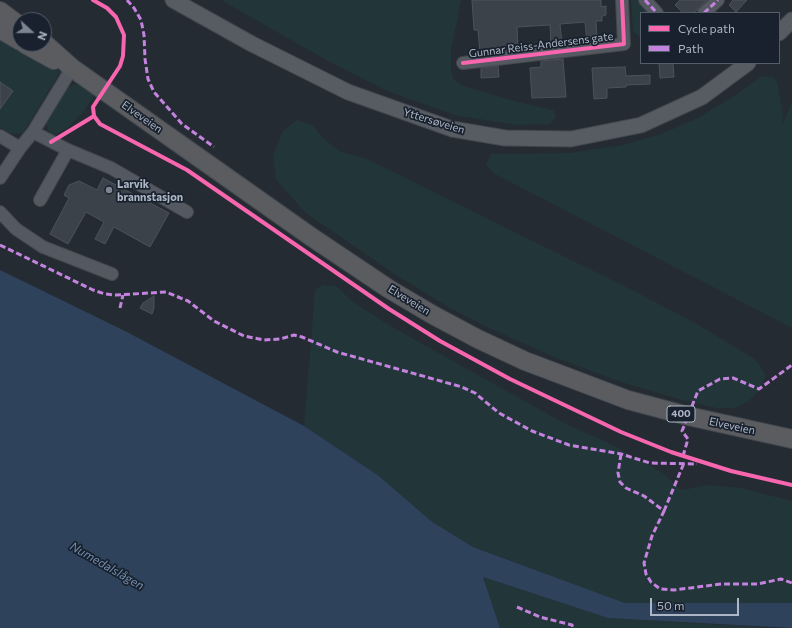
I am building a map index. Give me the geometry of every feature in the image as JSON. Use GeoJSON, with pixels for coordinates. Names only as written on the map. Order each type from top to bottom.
{"type":"FeatureCollection","features":[{"type":"Feature","properties":{"kind":"highway"},"geometry":{"type":"LineString","coordinates":[[0,12],[12,20]]}},
{"type":"Feature","properties":{"kind":"highway"},"geometry":{"type":"LineString","coordinates":[[0,29],[12,36]]}},
{"type":"Feature","properties":{"kind":"highway","name":"Elveveien"},"geometry":{"type":"LineString","coordinates":[[52,50],[72,68],[310,236],[389,289],[478,339],[559,374],[628,400],[688,416],[792,439]]}},
{"type":"Feature","properties":{"kind":"highway","name":"Elveveien"},"geometry":{"type":"LineString","coordinates":[[38,52],[72,68]]}},
{"type":"Feature","properties":{"kind":"main road","name":"Yttersøveien"},"geometry":{"type":"LineString","coordinates":[[173,0],[252,44],[348,92],[452,129],[505,138],[572,139],[641,125],[702,97],[747,64]]}},
{"type":"Feature","properties":{"kind":"main road"},"geometry":{"type":"LineString","coordinates":[[780,32],[792,20]]}},
{"type":"Feature","properties":{"kind":"street","name":"Gunnar Reiss-Andersens gate"},"geometry":{"type":"LineString","coordinates":[[463,63],[624,44],[622,0]]}},
{"type":"Feature","properties":{"kind":"street"},"geometry":{"type":"LineString","coordinates":[[645,0],[656,12]]}},
{"type":"Feature","properties":{"kind":"street"},"geometry":{"type":"LineString","coordinates":[[705,12],[718,0]]}},
{"type":"Feature","properties":{"kind":"street"},"geometry":{"type":"LineString","coordinates":[[0,178],[20,148],[33,132],[72,68]]}},
{"type":"Feature","properties":{"kind":"street"},"geometry":{"type":"LineString","coordinates":[[33,132],[68,150],[112,168],[187,212]]}},
{"type":"Feature","properties":{"kind":"street"},"geometry":{"type":"LineString","coordinates":[[0,136],[20,148]]}},
{"type":"Feature","properties":{"kind":"street"},"geometry":{"type":"LineString","coordinates":[[40,200],[68,150]]}},
{"type":"Feature","properties":{"kind":"street"},"geometry":{"type":"LineString","coordinates":[[0,212],[16,229],[43,247],[112,274]]}},
{"type":"Feature","properties":{"kind":"green space"},"geometry":{"type":"Polygon","coordinates":[[[221,0],[461,0],[451,51],[451,71],[454,80],[464,86],[514,101],[553,110],[556,117],[550,124],[518,125],[458,116],[387,91],[328,61],[221,0]]]}},
{"type":"Feature","properties":{"kind":"green space"},"geometry":{"type":"Polygon","coordinates":[[[631,0],[637,0],[647,12],[640,12],[640,37],[633,31],[631,0]]]}},
{"type":"Feature","properties":{"kind":"green space"},"geometry":{"type":"Polygon","coordinates":[[[0,35],[12,42],[12,52],[28,52],[60,72],[23,133],[11,134],[0,127],[0,35]]]}},
{"type":"Feature","properties":{"kind":"green space"},"geometry":{"type":"Polygon","coordinates":[[[762,76],[774,78],[778,84],[783,115],[782,125],[792,102],[792,328],[495,174],[486,165],[491,154],[569,153],[623,145],[661,134],[696,119],[736,95],[762,76]]]}},
{"type":"Feature","properties":{"kind":"green space"},"geometry":{"type":"Polygon","coordinates":[[[76,84],[95,95],[83,112],[69,127],[53,135],[48,130],[46,120],[67,88],[76,84]]]}},
{"type":"Feature","properties":{"kind":"green space"},"geometry":{"type":"Polygon","coordinates":[[[297,120],[312,125],[324,139],[341,152],[365,158],[638,293],[697,324],[756,360],[766,376],[758,391],[750,400],[735,408],[716,408],[679,399],[621,382],[554,357],[485,326],[448,307],[393,273],[306,213],[276,180],[273,155],[283,131],[297,120]]]}},
{"type":"Feature","properties":{"kind":"green space"},"geometry":{"type":"Polygon","coordinates":[[[323,285],[336,286],[352,301],[392,327],[564,423],[611,444],[663,473],[681,490],[708,485],[741,488],[792,501],[792,603],[625,603],[473,547],[431,521],[379,476],[304,426],[315,290],[323,285]]]}},
{"type":"Feature","properties":{"kind":"green space"},"geometry":{"type":"Polygon","coordinates":[[[483,577],[608,618],[780,628],[500,628],[483,577]]]}},
{"type":"Feature","properties":{"kind":"water","name":"Numedalslågen"},"geometry":{"type":"Polygon","coordinates":[[[0,270],[125,331],[304,426],[379,476],[431,521],[473,547],[625,603],[792,603],[792,628],[608,618],[483,577],[500,628],[0,628],[0,270]]]}},
{"type":"Feature","properties":{"kind":"building"},"geometry":{"type":"Polygon","coordinates":[[[472,0],[601,0],[601,7],[606,6],[606,15],[602,16],[602,21],[596,21],[597,40],[587,41],[585,22],[560,24],[562,44],[551,45],[550,25],[517,27],[518,49],[480,53],[478,30],[474,30],[472,0]]]}},
{"type":"Feature","properties":{"kind":"building"},"geometry":{"type":"Polygon","coordinates":[[[680,0],[707,0],[695,12],[682,12],[675,5],[680,0]]]}},
{"type":"Feature","properties":{"kind":"building"},"geometry":{"type":"Polygon","coordinates":[[[733,0],[747,0],[736,12],[729,5],[733,0]]]}},
{"type":"Feature","properties":{"kind":"building"},"geometry":{"type":"Polygon","coordinates":[[[563,59],[566,97],[532,98],[530,68],[541,67],[541,61],[563,59]]]}},
{"type":"Feature","properties":{"kind":"building"},"geometry":{"type":"Polygon","coordinates":[[[659,64],[673,64],[674,77],[660,78],[659,64]]]}},
{"type":"Feature","properties":{"kind":"building"},"geometry":{"type":"Polygon","coordinates":[[[498,66],[499,77],[481,78],[481,68],[498,66]]]}},
{"type":"Feature","properties":{"kind":"building"},"geometry":{"type":"Polygon","coordinates":[[[625,67],[626,76],[650,75],[650,84],[626,85],[626,87],[607,88],[607,98],[594,99],[592,68],[625,67]]]}},
{"type":"Feature","properties":{"kind":"building"},"geometry":{"type":"Polygon","coordinates":[[[0,82],[13,91],[0,109],[0,82]]]}},
{"type":"Feature","properties":{"kind":"building"},"geometry":{"type":"Polygon","coordinates":[[[103,178],[169,213],[150,247],[114,227],[105,244],[95,239],[104,222],[86,212],[68,244],[50,234],[69,198],[64,195],[69,185],[79,181],[97,190],[103,178]]]}},
{"type":"Feature","properties":{"kind":"building"},"geometry":{"type":"Polygon","coordinates":[[[154,296],[154,308],[152,314],[140,308],[143,303],[154,296]]]}},
{"type":"Feature","properties":{"kind":"marked path"},"geometry":{"type":"LineString","coordinates":[[127,0],[141,20],[144,35],[148,79],[154,92],[182,124],[214,147]]}},
{"type":"Feature","properties":{"kind":"marked path"},"geometry":{"type":"LineString","coordinates":[[645,0],[656,12]]}},
{"type":"Feature","properties":{"kind":"marked path"},"geometry":{"type":"LineString","coordinates":[[705,12],[718,0]]}},
{"type":"Feature","properties":{"kind":"marked path"},"geometry":{"type":"LineString","coordinates":[[0,245],[93,290],[105,294],[116,295],[166,292],[188,301],[214,321],[244,336],[264,340],[280,339],[294,335],[337,352],[462,387],[475,393],[499,413],[532,431],[569,445],[621,454],[650,463],[697,464]]}},
{"type":"Feature","properties":{"kind":"marked path"},"geometry":{"type":"LineString","coordinates":[[120,308],[123,295]]}},
{"type":"Feature","properties":{"kind":"marked path"},"geometry":{"type":"LineString","coordinates":[[683,456],[688,439],[682,431],[698,391],[720,379],[733,378],[759,389],[792,365]]}},
{"type":"Feature","properties":{"kind":"marked path"},"geometry":{"type":"LineString","coordinates":[[621,454],[618,473],[620,482],[626,488],[644,496],[664,511],[652,536],[644,563],[646,574],[651,582],[660,589],[674,590],[721,584],[758,584],[781,579],[792,583]]}},
{"type":"Feature","properties":{"kind":"marked path"},"geometry":{"type":"LineString","coordinates":[[664,511],[684,463]]}},
{"type":"Feature","properties":{"kind":"marked path"},"geometry":{"type":"LineString","coordinates":[[517,607],[540,617],[572,625],[573,628]]}},
{"type":"Feature","properties":{"kind":"cycle path"},"geometry":{"type":"LineString","coordinates":[[93,0],[107,8],[116,17],[124,35],[123,56],[120,66],[93,107],[94,116],[100,124],[187,170],[389,309],[440,341],[510,379],[621,432],[671,452],[731,471],[792,485]]}},
{"type":"Feature","properties":{"kind":"cycle path"},"geometry":{"type":"LineString","coordinates":[[463,63],[624,44],[622,0]]}},
{"type":"Feature","properties":{"kind":"cycle path"},"geometry":{"type":"LineString","coordinates":[[51,142],[94,116]]}},
{"type":"Feature","properties":{"kind":"place","name":"Larvik brannstasjon"},"geometry":{"type":"Point","coordinates":[109,190]}}]}
